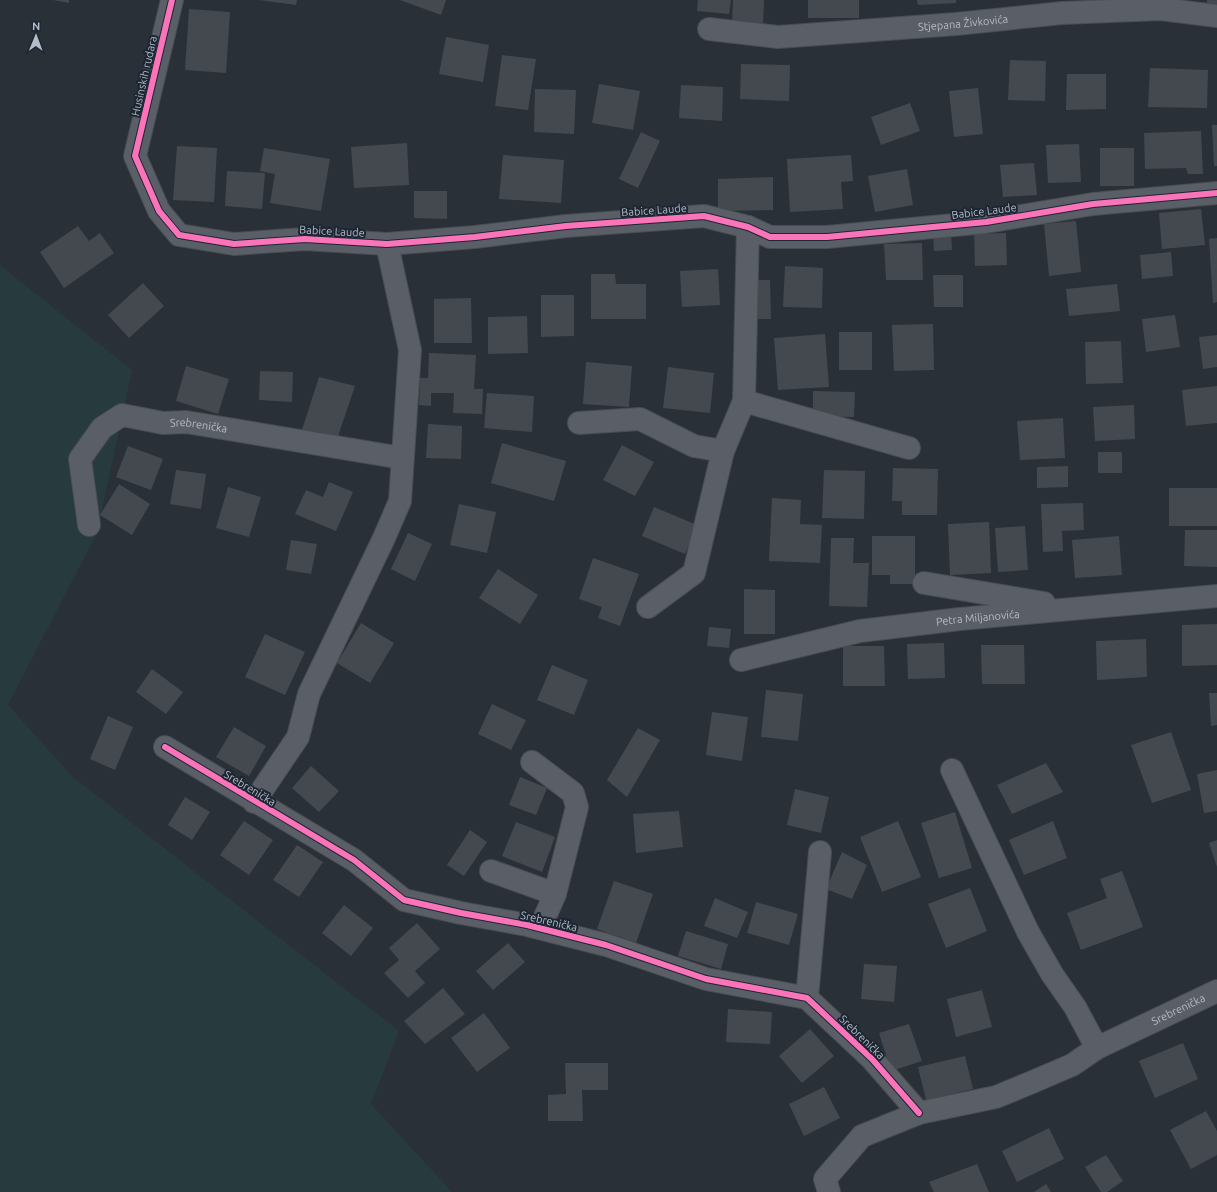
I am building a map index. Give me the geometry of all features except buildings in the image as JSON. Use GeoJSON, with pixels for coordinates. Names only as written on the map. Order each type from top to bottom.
{"type":"FeatureCollection","features":[{"type":"Feature","properties":{"kind":"street","name":"Husinskih rudara"},"geometry":{"type":"LineString","coordinates":[[134,156],[172,0]]}},
{"type":"Feature","properties":{"kind":"street","name":"Stjepana Živkovića"},"geometry":{"type":"LineString","coordinates":[[709,28],[778,37],[956,24],[1062,13],[1161,9],[1217,16]]}},
{"type":"Feature","properties":{"kind":"street","name":"Babice Laude"},"geometry":{"type":"LineString","coordinates":[[134,156],[159,211],[179,235],[234,244],[305,239],[387,244],[475,237],[566,226],[704,216],[748,227],[770,237],[827,237],[986,222],[1093,204],[1217,193]]}},
{"type":"Feature","properties":{"kind":"street"},"geometry":{"type":"LineString","coordinates":[[648,607],[694,573],[722,450],[744,401],[748,227]]}},
{"type":"Feature","properties":{"kind":"street","name":"Srebrenička"},"geometry":{"type":"LineString","coordinates":[[254,802],[298,737],[309,694],[384,538],[400,501],[410,350],[387,244]]}},
{"type":"Feature","properties":{"kind":"street"},"geometry":{"type":"LineString","coordinates":[[744,401],[909,448]]}},
{"type":"Feature","properties":{"kind":"street","name":"Srebrenička"},"geometry":{"type":"LineString","coordinates":[[89,525],[80,459],[102,428],[122,415],[163,423],[186,422],[402,458]]}},
{"type":"Feature","properties":{"kind":"street"},"geometry":{"type":"LineString","coordinates":[[579,423],[640,419],[694,446],[722,450]]}},
{"type":"Feature","properties":{"kind":"street"},"geometry":{"type":"LineString","coordinates":[[924,584],[1075,608]]}},
{"type":"Feature","properties":{"kind":"street","name":"Petra Miljanovića"},"geometry":{"type":"LineString","coordinates":[[741,660],[860,631],[1075,608],[1217,596]]}},
{"type":"Feature","properties":{"kind":"street","name":"Srebrenička"},"geometry":{"type":"LineString","coordinates":[[165,747],[254,802],[354,860],[404,900],[461,913],[540,928],[606,945],[706,979],[807,998],[872,1059],[918,1113]]}},
{"type":"Feature","properties":{"kind":"street","name":"Srebrenička"},"geometry":{"type":"LineString","coordinates":[[532,762],[573,793],[577,807],[555,894],[540,928]]}},
{"type":"Feature","properties":{"kind":"street"},"geometry":{"type":"LineString","coordinates":[[952,770],[1028,932],[1052,974],[1075,1007],[1097,1048]]}},
{"type":"Feature","properties":{"kind":"street"},"geometry":{"type":"LineString","coordinates":[[807,998],[820,852]]}},
{"type":"Feature","properties":{"kind":"street"},"geometry":{"type":"LineString","coordinates":[[491,871],[555,894]]}},
{"type":"Feature","properties":{"kind":"street","name":"Srebrenička"},"geometry":{"type":"LineString","coordinates":[[829,1192],[825,1179],[862,1136],[918,1113],[996,1097],[1072,1065],[1097,1048],[1217,991]]}},
{"type":"Feature","properties":{"kind":"green space"},"geometry":{"type":"Polygon","coordinates":[[[0,265],[132,370],[97,533],[8,705],[73,777],[399,1031],[371,1104],[452,1192],[0,1192],[0,265]]]}},
{"type":"Feature","properties":{"kind":"cycle path"},"geometry":{"type":"LineString","coordinates":[[172,0],[135,156],[159,211],[179,235],[234,244],[305,239],[387,244],[475,237],[566,226],[704,216],[748,227],[770,237],[827,237],[986,222],[1093,204],[1217,193]]}},
{"type":"Feature","properties":{"kind":"cycle path"},"geometry":{"type":"LineString","coordinates":[[165,747],[354,860],[404,900],[461,913],[527,925],[606,945],[706,979],[807,998],[872,1059],[919,1113]]}}]}
